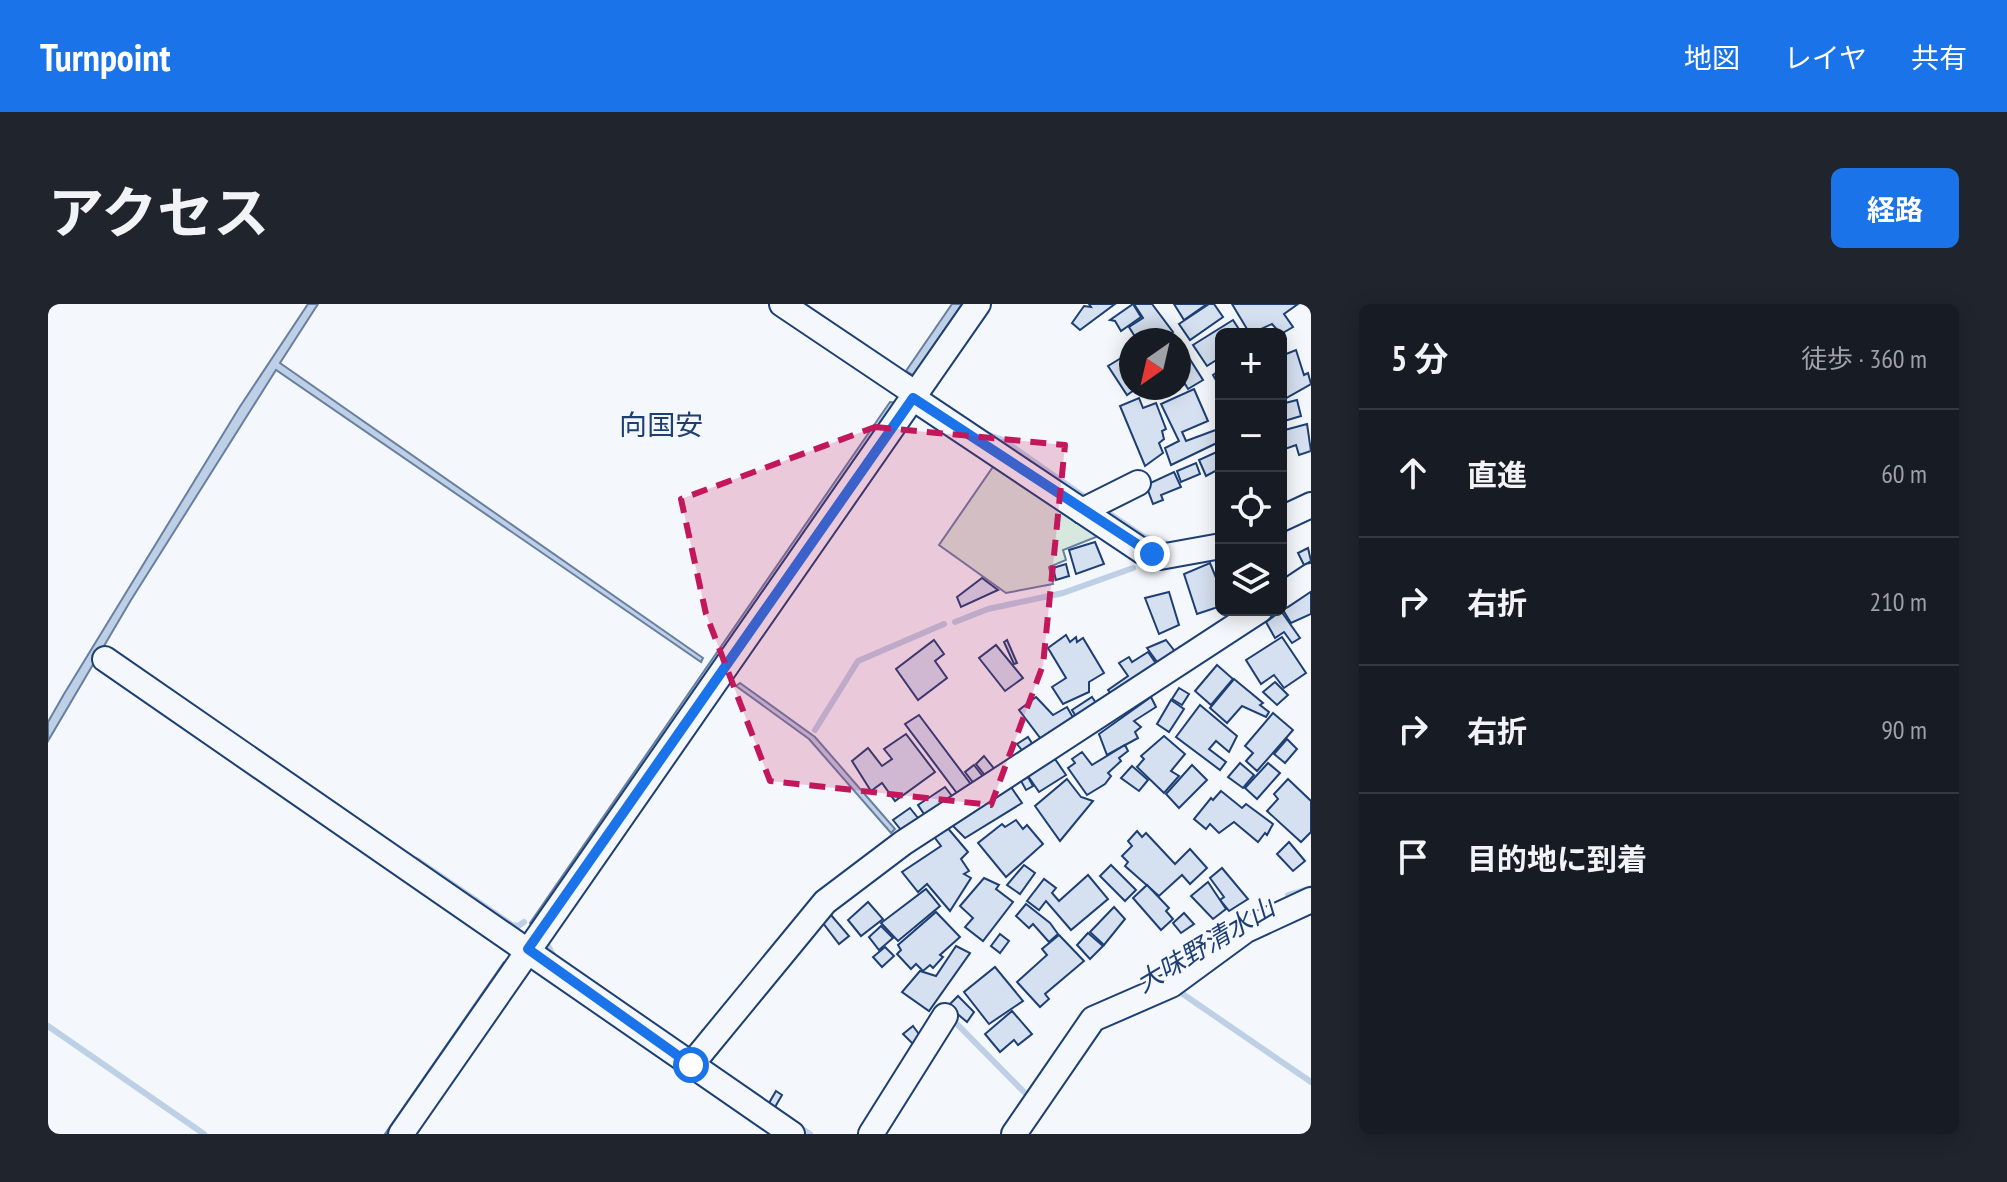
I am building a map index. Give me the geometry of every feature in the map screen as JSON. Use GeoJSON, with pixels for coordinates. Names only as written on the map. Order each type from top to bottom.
{"type":"FeatureCollection","features":[{"type":"Feature","properties":{"kind":"street"},"geometry":{"type":"LineString","coordinates":[[782,304],[1142,551],[1160,557],[1215,547]]}},
{"type":"Feature","properties":{"kind":"street"},"geometry":{"type":"LineString","coordinates":[[401,1134],[978,304]]}},
{"type":"Feature","properties":{"kind":"street"},"geometry":{"type":"LineString","coordinates":[[1082,511],[1138,483]]}},
{"type":"Feature","properties":{"kind":"street"},"geometry":{"type":"LineString","coordinates":[[1287,516],[1311,505]]}},
{"type":"Feature","properties":{"kind":"street"},"geometry":{"type":"LineString","coordinates":[[1287,592],[1311,576]]}},
{"type":"Feature","properties":{"kind":"street"},"geometry":{"type":"LineString","coordinates":[[691,1065],[825,902],[903,843],[1251,616]]}},
{"type":"Feature","properties":{"kind":"street"},"geometry":{"type":"LineString","coordinates":[[105,659],[792,1134]]}},
{"type":"Feature","properties":{"kind":"street"},"geometry":{"type":"LineString","coordinates":[[1014,1134],[1093,1019],[1171,985],[1246,930],[1311,900]]}},
{"type":"Feature","properties":{"kind":"street"},"geometry":{"type":"LineString","coordinates":[[871,1134],[945,1016]]}},
{"type":"Feature","properties":{"kind":"highlighted area"},"geometry":{"type":"Polygon","coordinates":[[[875,427],[1065,445],[1043,665],[991,805],[770,781],[706,614],[681,499],[875,427]]]}},
{"type":"Feature","properties":{"kind":"shaded area"},"geometry":{"type":"Polygon","coordinates":[[[995,464],[1101,535],[1063,550],[1066,560],[1049,567],[1053,584],[1006,593],[939,545],[995,464]]]}},
{"type":"Feature","properties":{"kind":"water"},"geometry":{"type":"Polygon","coordinates":[[[308,304],[318,304],[280,363],[703,658],[701,662],[276,370],[131,600],[48,741],[48,722],[64,694],[239,408],[308,304]]]}},
{"type":"Feature","properties":{"kind":"water"},"geometry":{"type":"Polygon","coordinates":[[[952,304],[962,304],[913,375],[906,371],[952,304]]]}},
{"type":"Feature","properties":{"kind":"water"},"geometry":{"type":"Polygon","coordinates":[[[890,402],[897,403],[533,928],[530,923],[890,402]]]}},
{"type":"Feature","properties":{"kind":"water"},"geometry":{"type":"Polygon","coordinates":[[[740,683],[815,737],[895,829],[891,833],[809,739],[736,686],[740,683]]]}},
{"type":"Feature","properties":{"kind":"water"},"geometry":{"type":"Polygon","coordinates":[[[511,960],[391,1134],[385,1134],[504,962],[511,960]]]}},
{"type":"Feature","properties":{"kind":"building"},"geometry":{"type":"Polygon","coordinates":[[[1089,304],[1115,304],[1080,330],[1072,323],[1084,306],[1091,307],[1089,304]]]}},
{"type":"Feature","properties":{"kind":"building"},"geometry":{"type":"Polygon","coordinates":[[[1133,304],[1141,317],[1125,328],[1119,328],[1115,321],[1110,320],[1133,304]]]}},
{"type":"Feature","properties":{"kind":"building"},"geometry":{"type":"Polygon","coordinates":[[[1134,304],[1152,304],[1170,328],[1130,328],[1143,318],[1134,304]]]}},
{"type":"Feature","properties":{"kind":"building"},"geometry":{"type":"Polygon","coordinates":[[[1174,304],[1207,304],[1184,320],[1174,304]]]}},
{"type":"Feature","properties":{"kind":"building"},"geometry":{"type":"Polygon","coordinates":[[[1209,304],[1214,304],[1223,317],[1191,339],[1191,328],[1182,328],[1179,324],[1209,304]]]}},
{"type":"Feature","properties":{"kind":"building"},"geometry":{"type":"Polygon","coordinates":[[[1232,304],[1298,304],[1284,314],[1293,327],[1287,330],[1272,324],[1263,328],[1246,328],[1232,304]]]}},
{"type":"Feature","properties":{"kind":"building"},"geometry":{"type":"Polygon","coordinates":[[[1233,320],[1238,328],[1220,328],[1233,320]]]}},
{"type":"Feature","properties":{"kind":"building"},"geometry":{"type":"Polygon","coordinates":[[[1215,331],[1215,361],[1207,366],[1193,345],[1215,331]]]}},
{"type":"Feature","properties":{"kind":"building"},"geometry":{"type":"Polygon","coordinates":[[[1296,350],[1304,375],[1308,373],[1311,384],[1287,398],[1287,354],[1296,350]]]}},
{"type":"Feature","properties":{"kind":"building"},"geometry":{"type":"Polygon","coordinates":[[[1119,359],[1119,383],[1108,366],[1119,359]]]}},
{"type":"Feature","properties":{"kind":"building"},"geometry":{"type":"Polygon","coordinates":[[[1191,361],[1203,380],[1191,387],[1191,361]]]}},
{"type":"Feature","properties":{"kind":"building"},"geometry":{"type":"Polygon","coordinates":[[[1194,389],[1208,421],[1182,432],[1186,441],[1215,430],[1215,444],[1171,465],[1165,448],[1179,441],[1161,404],[1170,400],[1191,400],[1191,390],[1194,389]]]}},
{"type":"Feature","properties":{"kind":"building"},"geometry":{"type":"Polygon","coordinates":[[[1134,400],[1140,400],[1143,408],[1156,403],[1166,429],[1162,431],[1164,439],[1159,443],[1163,453],[1145,466],[1120,406],[1134,400]]]}},
{"type":"Feature","properties":{"kind":"building"},"geometry":{"type":"Polygon","coordinates":[[[1297,400],[1301,416],[1287,420],[1287,402],[1297,400]]]}},
{"type":"Feature","properties":{"kind":"building"},"geometry":{"type":"Polygon","coordinates":[[[1307,424],[1311,451],[1299,455],[1296,445],[1287,448],[1287,429],[1307,424]]]}},
{"type":"Feature","properties":{"kind":"building"},"geometry":{"type":"Polygon","coordinates":[[[1215,453],[1215,471],[1206,476],[1199,460],[1215,453]]]}},
{"type":"Feature","properties":{"kind":"building"},"geometry":{"type":"Polygon","coordinates":[[[1196,463],[1200,474],[1181,482],[1177,471],[1196,463]]]}},
{"type":"Feature","properties":{"kind":"building"},"geometry":{"type":"Polygon","coordinates":[[[1174,472],[1181,487],[1161,495],[1163,500],[1153,504],[1146,485],[1174,472]]]}},
{"type":"Feature","properties":{"kind":"building"},"geometry":{"type":"Polygon","coordinates":[[[1095,542],[1104,564],[1076,574],[1069,550],[1095,542]]]}},
{"type":"Feature","properties":{"kind":"building"},"geometry":{"type":"Polygon","coordinates":[[[1308,548],[1311,561],[1304,565],[1298,553],[1308,548]]]}},
{"type":"Feature","properties":{"kind":"building"},"geometry":{"type":"Polygon","coordinates":[[[1210,563],[1215,575],[1215,608],[1197,614],[1184,574],[1210,563]]]}},
{"type":"Feature","properties":{"kind":"building"},"geometry":{"type":"Polygon","coordinates":[[[1066,564],[1069,576],[1056,580],[1053,568],[1066,564]]]}},
{"type":"Feature","properties":{"kind":"building"},"geometry":{"type":"Polygon","coordinates":[[[982,578],[998,590],[961,607],[957,597],[982,578]]]}},
{"type":"Feature","properties":{"kind":"building"},"geometry":{"type":"Polygon","coordinates":[[[1311,591],[1311,614],[1291,623],[1287,616],[1287,607],[1311,591]]]}},
{"type":"Feature","properties":{"kind":"building"},"geometry":{"type":"Polygon","coordinates":[[[1169,592],[1179,625],[1159,634],[1145,598],[1169,592]]]}},
{"type":"Feature","properties":{"kind":"building"},"geometry":{"type":"Polygon","coordinates":[[[1274,616],[1285,616],[1300,638],[1292,643],[1284,632],[1275,638],[1266,622],[1274,616]]]}},
{"type":"Feature","properties":{"kind":"building"},"geometry":{"type":"Polygon","coordinates":[[[1066,635],[1070,642],[1076,637],[1077,642],[1083,638],[1104,673],[1089,682],[1089,692],[1063,704],[1052,687],[1066,678],[1048,648],[1066,635]]]}},
{"type":"Feature","properties":{"kind":"building"},"geometry":{"type":"Polygon","coordinates":[[[1282,637],[1306,673],[1284,688],[1274,675],[1261,684],[1246,660],[1282,637]]]}},
{"type":"Feature","properties":{"kind":"building"},"geometry":{"type":"Polygon","coordinates":[[[934,640],[944,654],[935,661],[947,678],[918,700],[896,669],[934,640]]]}},
{"type":"Feature","properties":{"kind":"building"},"geometry":{"type":"Polygon","coordinates":[[[1007,640],[1017,663],[1014,664],[1004,642],[1007,640]]]}},
{"type":"Feature","properties":{"kind":"building"},"geometry":{"type":"Polygon","coordinates":[[[1166,640],[1177,654],[1160,666],[1147,648],[1166,640]]]}},
{"type":"Feature","properties":{"kind":"building"},"geometry":{"type":"Polygon","coordinates":[[[996,645],[1023,678],[1005,691],[979,658],[996,645]]]}},
{"type":"Feature","properties":{"kind":"building"},"geometry":{"type":"Polygon","coordinates":[[[1148,652],[1157,665],[1113,696],[1108,690],[1128,676],[1119,663],[1129,657],[1132,662],[1148,652]]]}},
{"type":"Feature","properties":{"kind":"building"},"geometry":{"type":"Polygon","coordinates":[[[1217,665],[1233,679],[1211,705],[1195,691],[1217,665]]]}},
{"type":"Feature","properties":{"kind":"building"},"geometry":{"type":"Polygon","coordinates":[[[1234,679],[1263,703],[1260,705],[1269,712],[1266,717],[1242,706],[1227,723],[1210,708],[1234,679]]]}},
{"type":"Feature","properties":{"kind":"building"},"geometry":{"type":"Polygon","coordinates":[[[1275,682],[1288,695],[1277,705],[1263,692],[1275,682]]]}},
{"type":"Feature","properties":{"kind":"building"},"geometry":{"type":"Polygon","coordinates":[[[1179,688],[1189,694],[1182,705],[1172,699],[1179,688]]]}},
{"type":"Feature","properties":{"kind":"building"},"geometry":{"type":"Polygon","coordinates":[[[1036,697],[1053,715],[1067,707],[1075,721],[1044,743],[1019,710],[1036,697]]]}},
{"type":"Feature","properties":{"kind":"building"},"geometry":{"type":"Polygon","coordinates":[[[1092,697],[1098,706],[1078,720],[1072,710],[1092,697]]]}},
{"type":"Feature","properties":{"kind":"building"},"geometry":{"type":"Polygon","coordinates":[[[1151,697],[1156,707],[1134,721],[1141,727],[1135,732],[1138,738],[1107,755],[1099,734],[1151,697]]]}},
{"type":"Feature","properties":{"kind":"building"},"geometry":{"type":"Polygon","coordinates":[[[1171,700],[1184,709],[1169,732],[1157,724],[1171,700]]]}},
{"type":"Feature","properties":{"kind":"building"},"geometry":{"type":"Polygon","coordinates":[[[1200,705],[1237,736],[1229,752],[1216,741],[1209,749],[1226,762],[1220,770],[1176,737],[1200,705]]]}},
{"type":"Feature","properties":{"kind":"building"},"geometry":{"type":"Polygon","coordinates":[[[1273,713],[1293,730],[1257,771],[1246,761],[1253,753],[1245,746],[1273,713]]]}},
{"type":"Feature","properties":{"kind":"building"},"geometry":{"type":"Polygon","coordinates":[[[919,715],[973,787],[959,796],[905,724],[919,715]]]}},
{"type":"Feature","properties":{"kind":"building"},"geometry":{"type":"Polygon","coordinates":[[[906,734],[935,772],[895,801],[882,783],[871,791],[852,761],[868,748],[882,766],[892,759],[884,749],[906,734]]]}},
{"type":"Feature","properties":{"kind":"building"},"geometry":{"type":"Polygon","coordinates":[[[1164,736],[1185,754],[1171,771],[1179,776],[1164,793],[1137,767],[1144,759],[1141,756],[1164,736]]]}},
{"type":"Feature","properties":{"kind":"building"},"geometry":{"type":"Polygon","coordinates":[[[1028,737],[1035,748],[1025,754],[1017,744],[1028,737]]]}},
{"type":"Feature","properties":{"kind":"building"},"geometry":{"type":"Polygon","coordinates":[[[1287,739],[1297,749],[1285,763],[1274,754],[1287,739]]]}},
{"type":"Feature","properties":{"kind":"building"},"geometry":{"type":"Polygon","coordinates":[[[1125,745],[1128,751],[1108,773],[1111,776],[1105,784],[1087,795],[1068,768],[1075,763],[1072,759],[1082,752],[1092,765],[1125,745]]]}},
{"type":"Feature","properties":{"kind":"building"},"geometry":{"type":"Polygon","coordinates":[[[984,756],[996,771],[987,778],[976,764],[984,756]]]}},
{"type":"Feature","properties":{"kind":"building"},"geometry":{"type":"Polygon","coordinates":[[[1055,759],[1066,775],[1039,792],[1028,776],[1055,759]]]}},
{"type":"Feature","properties":{"kind":"building"},"geometry":{"type":"Polygon","coordinates":[[[1240,763],[1254,775],[1243,788],[1228,777],[1240,763]]]}},
{"type":"Feature","properties":{"kind":"building"},"geometry":{"type":"Polygon","coordinates":[[[1268,763],[1280,773],[1257,799],[1245,788],[1268,763]]]}},
{"type":"Feature","properties":{"kind":"building"},"geometry":{"type":"Polygon","coordinates":[[[974,765],[984,778],[975,785],[965,772],[974,765]]]}},
{"type":"Feature","properties":{"kind":"building"},"geometry":{"type":"Polygon","coordinates":[[[1192,765],[1207,780],[1179,808],[1166,794],[1192,765]]]}},
{"type":"Feature","properties":{"kind":"building"},"geometry":{"type":"Polygon","coordinates":[[[1132,766],[1148,780],[1139,791],[1121,778],[1132,766]]]}},
{"type":"Feature","properties":{"kind":"building"},"geometry":{"type":"Polygon","coordinates":[[[1028,777],[1033,786],[1026,790],[1021,781],[1028,777]]]}},
{"type":"Feature","properties":{"kind":"building"},"geometry":{"type":"Polygon","coordinates":[[[1067,779],[1081,797],[1093,801],[1060,841],[1035,806],[1067,779]]]}},
{"type":"Feature","properties":{"kind":"building"},"geometry":{"type":"Polygon","coordinates":[[[1288,779],[1311,801],[1311,832],[1301,842],[1267,811],[1278,799],[1274,794],[1288,779]]]}},
{"type":"Feature","properties":{"kind":"building"},"geometry":{"type":"Polygon","coordinates":[[[945,787],[955,800],[928,820],[918,805],[945,787]]]}},
{"type":"Feature","properties":{"kind":"building"},"geometry":{"type":"Polygon","coordinates":[[[1011,787],[1022,803],[965,838],[951,824],[1011,787]]]}},
{"type":"Feature","properties":{"kind":"building"},"geometry":{"type":"Polygon","coordinates":[[[1221,791],[1242,808],[1246,804],[1273,824],[1267,835],[1265,833],[1258,842],[1234,822],[1219,833],[1210,824],[1206,829],[1194,819],[1221,791]]]}},
{"type":"Feature","properties":{"kind":"building"},"geometry":{"type":"Polygon","coordinates":[[[910,808],[922,823],[905,835],[893,820],[910,808]]]}},
{"type":"Feature","properties":{"kind":"building"},"geometry":{"type":"Polygon","coordinates":[[[1016,820],[1023,829],[1027,825],[1043,844],[1006,877],[978,843],[1002,824],[1005,827],[1016,820]]]}},
{"type":"Feature","properties":{"kind":"building"},"geometry":{"type":"Polygon","coordinates":[[[946,826],[968,852],[961,859],[969,871],[964,874],[971,878],[950,911],[927,884],[918,892],[902,872],[941,846],[932,834],[946,826]]]}},
{"type":"Feature","properties":{"kind":"building"},"geometry":{"type":"Polygon","coordinates":[[[1137,831],[1142,837],[1146,833],[1175,864],[1190,849],[1207,868],[1190,884],[1182,875],[1159,896],[1125,866],[1128,862],[1122,856],[1132,846],[1128,841],[1137,831]]]}},
{"type":"Feature","properties":{"kind":"building"},"geometry":{"type":"Polygon","coordinates":[[[1289,842],[1305,861],[1293,871],[1277,854],[1289,842]]]}},
{"type":"Feature","properties":{"kind":"building"},"geometry":{"type":"Polygon","coordinates":[[[1024,865],[1035,873],[1020,894],[1007,885],[1024,865]]]}},
{"type":"Feature","properties":{"kind":"building"},"geometry":{"type":"Polygon","coordinates":[[[1111,865],[1136,890],[1125,901],[1100,876],[1111,865]]]}},
{"type":"Feature","properties":{"kind":"building"},"geometry":{"type":"Polygon","coordinates":[[[1222,868],[1248,899],[1229,911],[1220,900],[1224,897],[1210,878],[1222,868]]]}},
{"type":"Feature","properties":{"kind":"building"},"geometry":{"type":"Polygon","coordinates":[[[1088,875],[1108,899],[1071,930],[1046,901],[1039,910],[1027,901],[1044,879],[1056,888],[1052,893],[1059,901],[1088,875]]]}},
{"type":"Feature","properties":{"kind":"building"},"geometry":{"type":"Polygon","coordinates":[[[984,878],[999,885],[996,889],[1013,902],[983,941],[965,927],[973,918],[960,906],[984,878]]]}},
{"type":"Feature","properties":{"kind":"building"},"geometry":{"type":"Polygon","coordinates":[[[1208,882],[1226,909],[1213,919],[1191,896],[1208,882]]]}},
{"type":"Feature","properties":{"kind":"building"},"geometry":{"type":"Polygon","coordinates":[[[1147,885],[1169,908],[1166,911],[1173,919],[1161,930],[1133,898],[1147,885]]]}},
{"type":"Feature","properties":{"kind":"building"},"geometry":{"type":"Polygon","coordinates":[[[926,889],[940,906],[898,941],[881,923],[926,889]]]}},
{"type":"Feature","properties":{"kind":"building"},"geometry":{"type":"Polygon","coordinates":[[[868,902],[883,919],[861,936],[848,920],[868,902]]]}},
{"type":"Feature","properties":{"kind":"building"},"geometry":{"type":"Polygon","coordinates":[[[1026,904],[1050,923],[1058,934],[1049,942],[1033,924],[1029,928],[1016,916],[1026,904]]]}},
{"type":"Feature","properties":{"kind":"building"},"geometry":{"type":"Polygon","coordinates":[[[1114,907],[1125,919],[1104,945],[1090,932],[1114,907]]]}},
{"type":"Feature","properties":{"kind":"building"},"geometry":{"type":"Polygon","coordinates":[[[936,912],[960,937],[940,955],[943,957],[933,968],[930,965],[923,971],[916,964],[911,969],[897,954],[901,950],[898,945],[936,912]]]}},
{"type":"Feature","properties":{"kind":"building"},"geometry":{"type":"Polygon","coordinates":[[[1184,913],[1194,924],[1181,933],[1173,923],[1184,913]]]}},
{"type":"Feature","properties":{"kind":"building"},"geometry":{"type":"Polygon","coordinates":[[[831,915],[849,936],[839,944],[823,923],[831,915]]]}},
{"type":"Feature","properties":{"kind":"building"},"geometry":{"type":"Polygon","coordinates":[[[881,926],[893,938],[879,950],[869,937],[881,926]]]}},
{"type":"Feature","properties":{"kind":"building"},"geometry":{"type":"Polygon","coordinates":[[[1088,933],[1103,946],[1090,959],[1077,945],[1088,933]]]}},
{"type":"Feature","properties":{"kind":"building"},"geometry":{"type":"Polygon","coordinates":[[[1000,934],[1009,941],[1000,953],[991,946],[1000,934]]]}},
{"type":"Feature","properties":{"kind":"building"},"geometry":{"type":"Polygon","coordinates":[[[1059,935],[1084,961],[1045,994],[1049,999],[1040,1007],[1017,982],[1047,955],[1042,949],[1059,935]]]}},
{"type":"Feature","properties":{"kind":"building"},"geometry":{"type":"Polygon","coordinates":[[[956,946],[970,953],[929,1011],[902,992],[920,971],[936,976],[956,946]]]}},
{"type":"Feature","properties":{"kind":"building"},"geometry":{"type":"Polygon","coordinates":[[[885,947],[894,956],[882,967],[873,957],[885,947]]]}},
{"type":"Feature","properties":{"kind":"building"},"geometry":{"type":"Polygon","coordinates":[[[995,967],[1023,1001],[989,1024],[964,992],[995,967]]]}},
{"type":"Feature","properties":{"kind":"building"},"geometry":{"type":"Polygon","coordinates":[[[958,996],[974,1012],[967,1022],[948,1006],[958,996]]]}},
{"type":"Feature","properties":{"kind":"building"},"geometry":{"type":"Polygon","coordinates":[[[1012,1011],[1032,1034],[1018,1045],[1014,1040],[1000,1052],[985,1034],[1012,1011]]]}},
{"type":"Feature","properties":{"kind":"building"},"geometry":{"type":"Polygon","coordinates":[[[913,1026],[921,1037],[913,1044],[903,1034],[913,1026]]]}},
{"type":"Feature","properties":{"kind":"building"},"geometry":{"type":"Polygon","coordinates":[[[776,1091],[782,1095],[775,1107],[769,1103],[776,1091]]]}},
{"type":"Feature","properties":{"kind":"waterway"},"geometry":{"type":"LineString","coordinates":[[989,435],[1003,440],[1083,496]]}},
{"type":"Feature","properties":{"kind":"waterway"},"geometry":{"type":"LineString","coordinates":[[1104,510],[1144,537],[1171,545]]}},
{"type":"Feature","properties":{"kind":"waterway"},"geometry":{"type":"LineString","coordinates":[[955,622],[988,609],[1063,593],[1133,568]]}},
{"type":"Feature","properties":{"kind":"waterway"},"geometry":{"type":"LineString","coordinates":[[815,730],[858,661],[944,624]]}},
{"type":"Feature","properties":{"kind":"waterway"},"geometry":{"type":"LineString","coordinates":[[417,860],[512,925],[518,926],[524,922]]}},
{"type":"Feature","properties":{"kind":"waterway","name":"大味野清水山"},"geometry":{"type":"LineString","coordinates":[[1288,895],[1311,888]]}},
{"type":"Feature","properties":{"kind":"waterway"},"geometry":{"type":"LineString","coordinates":[[548,946],[555,958]]}},
{"type":"Feature","properties":{"kind":"waterway"},"geometry":{"type":"LineString","coordinates":[[1177,990],[1311,1082]]}},
{"type":"Feature","properties":{"kind":"waterway"},"geometry":{"type":"LineString","coordinates":[[953,1020],[1024,1092]]}},
{"type":"Feature","properties":{"kind":"waterway"},"geometry":{"type":"LineString","coordinates":[[48,1026],[204,1134]]}},
{"type":"Feature","properties":{"kind":"waterway"},"geometry":{"type":"LineString","coordinates":[[796,1125],[810,1134]]}},
{"type":"Feature","properties":{"kind":"district","name":"向国安"},"geometry":{"type":"Point","coordinates":[661,424]}},
{"type":"Feature","properties":{"kind":"route"},"geometry":{"type":"LineString","coordinates":[[691,1065],[528,949],[913,398],[1142,551],[1152,554]]}}]}
